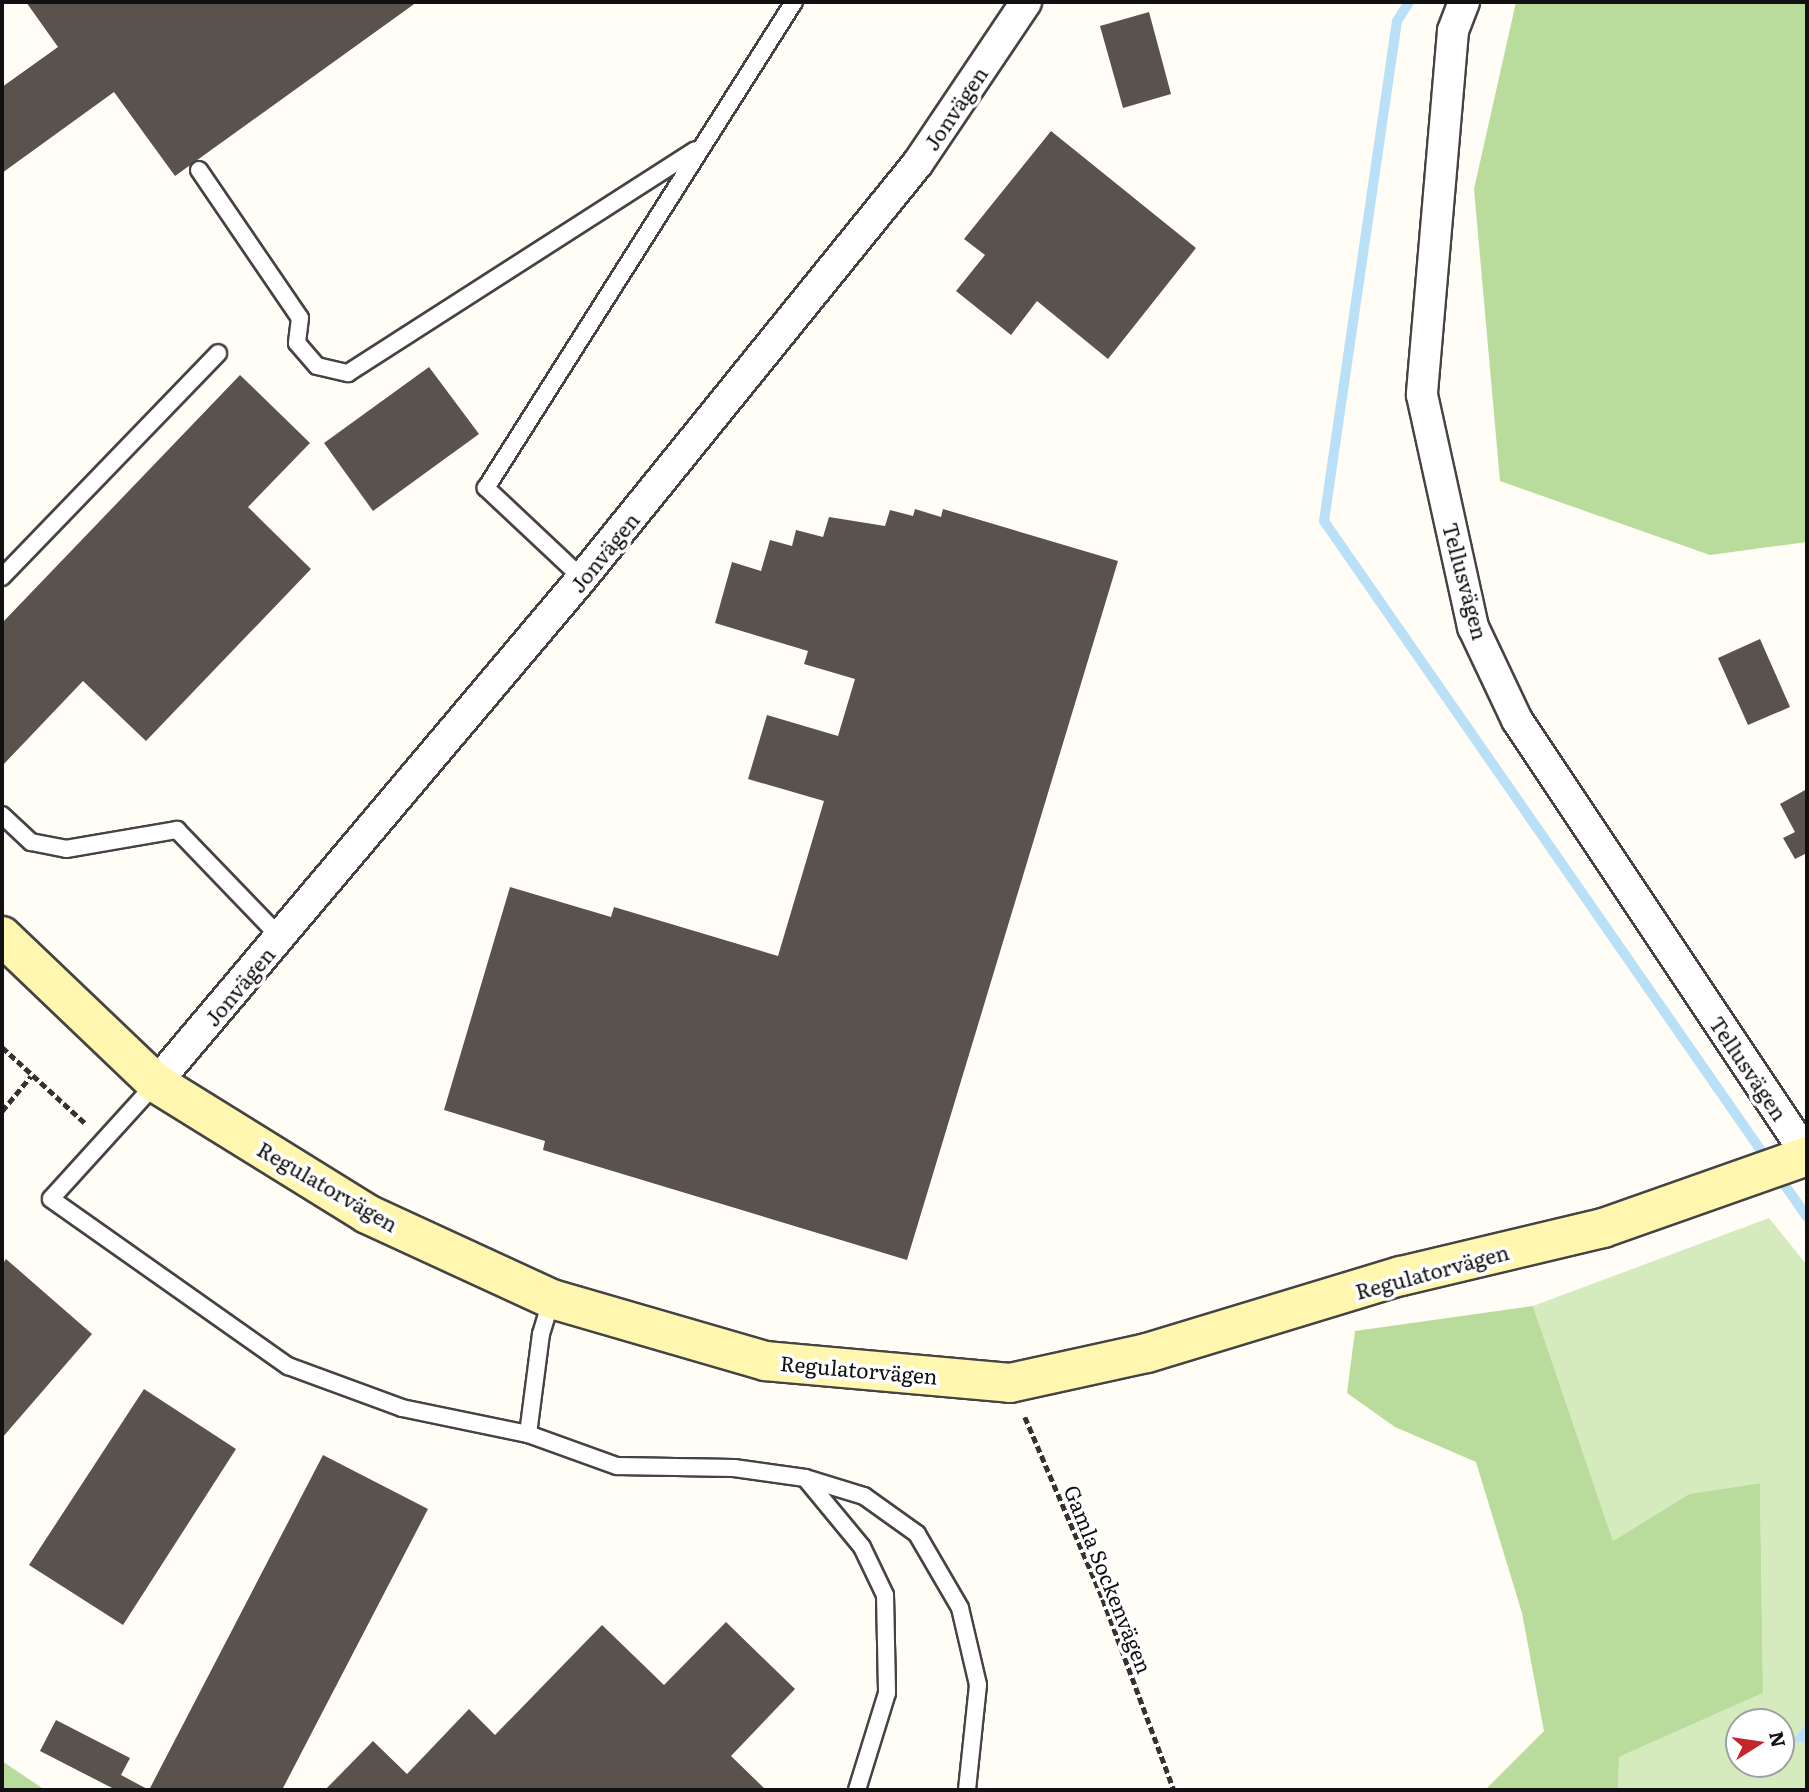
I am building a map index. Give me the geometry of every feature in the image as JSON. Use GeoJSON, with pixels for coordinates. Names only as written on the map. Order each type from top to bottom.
{"type":"FeatureCollection","features":[{"type":"Feature","properties":{"kind":"street","name":"Jonvägen"},"geometry":{"type":"LineString","coordinates":[[156,1083],[582,578],[918,163],[1026,2]]}},
{"type":"Feature","properties":{"kind":"street","name":"Tellusvägen"},"geometry":{"type":"LineString","coordinates":[[1464,2],[1454,31],[1422,395],[1473,627],[1517,720],[1791,1162]]}},
{"type":"Feature","properties":{"kind":"street","name":"Regulatorvägen"},"geometry":{"type":"LineString","coordinates":[[2,936],[156,1083],[367,1214],[552,1299],[765,1361],[1010,1383],[1147,1353],[1401,1276],[1602,1228],[1791,1162]]}},
{"type":"Feature","properties":{"kind":"lane"},"geometry":{"type":"LineString","coordinates":[[582,578],[486,488],[794,2]]}},
{"type":"Feature","properties":{"kind":"lane"},"geometry":{"type":"LineString","coordinates":[[199,170],[300,318],[297,343],[317,366],[348,373],[700,147]]}},
{"type":"Feature","properties":{"kind":"lane"},"geometry":{"type":"LineString","coordinates":[[2,577],[218,353]]}},
{"type":"Feature","properties":{"kind":"lane"},"geometry":{"type":"LineString","coordinates":[[2,815],[31,842],[66,849],[177,830],[280,937]]}},
{"type":"Feature","properties":{"kind":"lane"},"geometry":{"type":"LineString","coordinates":[[156,1083],[51,1199],[186,1300],[288,1366],[402,1408],[528,1434],[617,1466],[734,1468],[805,1479],[863,1496],[917,1534],[960,1608],[978,1685],[967,1790]]}},
{"type":"Feature","properties":{"kind":"lane"},"geometry":{"type":"LineString","coordinates":[[528,1434],[552,1299]]}},
{"type":"Feature","properties":{"kind":"lane"},"geometry":{"type":"LineString","coordinates":[[805,1479],[862,1547],[885,1595],[887,1693],[857,1790]]}},
{"type":"Feature","properties":{"kind":"path"},"geometry":{"type":"LineString","coordinates":[[2,1047],[104,1141]]}},
{"type":"Feature","properties":{"kind":"path"},"geometry":{"type":"LineString","coordinates":[[2,1111],[31,1076]]}},
{"type":"Feature","properties":{"kind":"path","name":"Gamla Sockenvägen"},"geometry":{"type":"LineString","coordinates":[[1010,1383],[1103,1599],[1174,1790]]}},
{"type":"Feature","properties":{"kind":"green space"},"geometry":{"type":"Polygon","coordinates":[[[1516,2],[1807,2],[1807,542],[1710,555],[1500,481],[1474,189],[1516,2]]]}},
{"type":"Feature","properties":{"kind":"green space"},"geometry":{"type":"Polygon","coordinates":[[[1769,1218],[1807,1265],[1807,1722],[1795,1737],[1795,1708],[1729,1708],[1763,1693],[1760,1483],[1689,1494],[1613,1541],[1533,1306],[1769,1218]]]}},
{"type":"Feature","properties":{"kind":"green space"},"geometry":{"type":"Polygon","coordinates":[[[1533,1306],[1613,1541],[1689,1494],[1760,1483],[1763,1693],[1619,1757],[1618,1790],[1485,1790],[1544,1731],[1522,1613],[1476,1462],[1395,1427],[1347,1393],[1355,1331],[1533,1306]]]}},
{"type":"Feature","properties":{"kind":"green space"},"geometry":{"type":"Polygon","coordinates":[[[1725,1710],[1725,1778],[1795,1778],[1795,1742],[1807,1743],[1807,1790],[1618,1790],[1619,1757],[1725,1710]]]}},
{"type":"Feature","properties":{"kind":"green space"},"geometry":{"type":"Polygon","coordinates":[[[2,1761],[45,1790],[2,1790],[2,1761]]]}},
{"type":"Feature","properties":{"kind":"water"},"geometry":{"type":"Polygon","coordinates":[[[1807,1722],[1807,1743],[1795,1742],[1795,1737],[1807,1722]]]}},
{"type":"Feature","properties":{"kind":"building"},"geometry":{"type":"Polygon","coordinates":[[[26,2],[417,2],[175,176],[114,92],[2,173],[2,87],[58,47],[26,2]]]}},
{"type":"Feature","properties":{"kind":"building"},"geometry":{"type":"Polygon","coordinates":[[[1149,12],[1171,94],[1123,108],[1100,26],[1149,12]]]}},
{"type":"Feature","properties":{"kind":"building"},"geometry":{"type":"Polygon","coordinates":[[[1051,131],[1196,248],[1108,359],[1037,301],[1011,335],[956,291],[985,255],[964,239],[1051,131]]]}},
{"type":"Feature","properties":{"kind":"building"},"geometry":{"type":"Polygon","coordinates":[[[429,367],[479,434],[373,511],[324,443],[429,367]]]}},
{"type":"Feature","properties":{"kind":"building"},"geometry":{"type":"Polygon","coordinates":[[[240,375],[310,443],[248,507],[311,569],[146,741],[83,681],[2,766],[2,623],[240,375]]]}},
{"type":"Feature","properties":{"kind":"building"},"geometry":{"type":"Polygon","coordinates":[[[915,509],[941,517],[943,509],[1118,561],[907,1260],[543,1150],[545,1141],[444,1110],[510,887],[611,917],[614,907],[778,956],[824,801],[748,779],[767,715],[838,736],[855,679],[804,664],[808,651],[715,623],[732,562],[761,571],[770,540],[792,546],[796,530],[823,537],[829,517],[885,526],[890,510],[913,516],[915,509]]]}},
{"type":"Feature","properties":{"kind":"building"},"geometry":{"type":"Polygon","coordinates":[[[1760,639],[1790,707],[1748,725],[1718,658],[1760,639]]]}},
{"type":"Feature","properties":{"kind":"building"},"geometry":{"type":"Polygon","coordinates":[[[1807,789],[1807,853],[1795,859],[1783,838],[1795,832],[1780,804],[1807,789]]]}},
{"type":"Feature","properties":{"kind":"building"},"geometry":{"type":"Polygon","coordinates":[[[6,1259],[92,1334],[2,1438],[2,1265],[6,1259]]]}},
{"type":"Feature","properties":{"kind":"building"},"geometry":{"type":"Polygon","coordinates":[[[144,1389],[236,1449],[123,1625],[29,1565],[144,1389]]]}},
{"type":"Feature","properties":{"kind":"building"},"geometry":{"type":"Polygon","coordinates":[[[323,1455],[428,1509],[282,1790],[149,1790],[323,1455]]]}},
{"type":"Feature","properties":{"kind":"building"},"geometry":{"type":"Polygon","coordinates":[[[726,1622],[795,1689],[731,1756],[766,1790],[325,1790],[373,1741],[407,1774],[469,1709],[495,1735],[602,1625],[664,1685],[726,1622]]]}},
{"type":"Feature","properties":{"kind":"building"},"geometry":{"type":"Polygon","coordinates":[[[56,1720],[130,1758],[121,1775],[149,1790],[116,1790],[40,1751],[56,1720]]]}},
{"type":"Feature","properties":{"kind":"waterway"},"geometry":{"type":"LineString","coordinates":[[1409,2],[1397,21],[1324,521],[1807,1217]]}}]}
